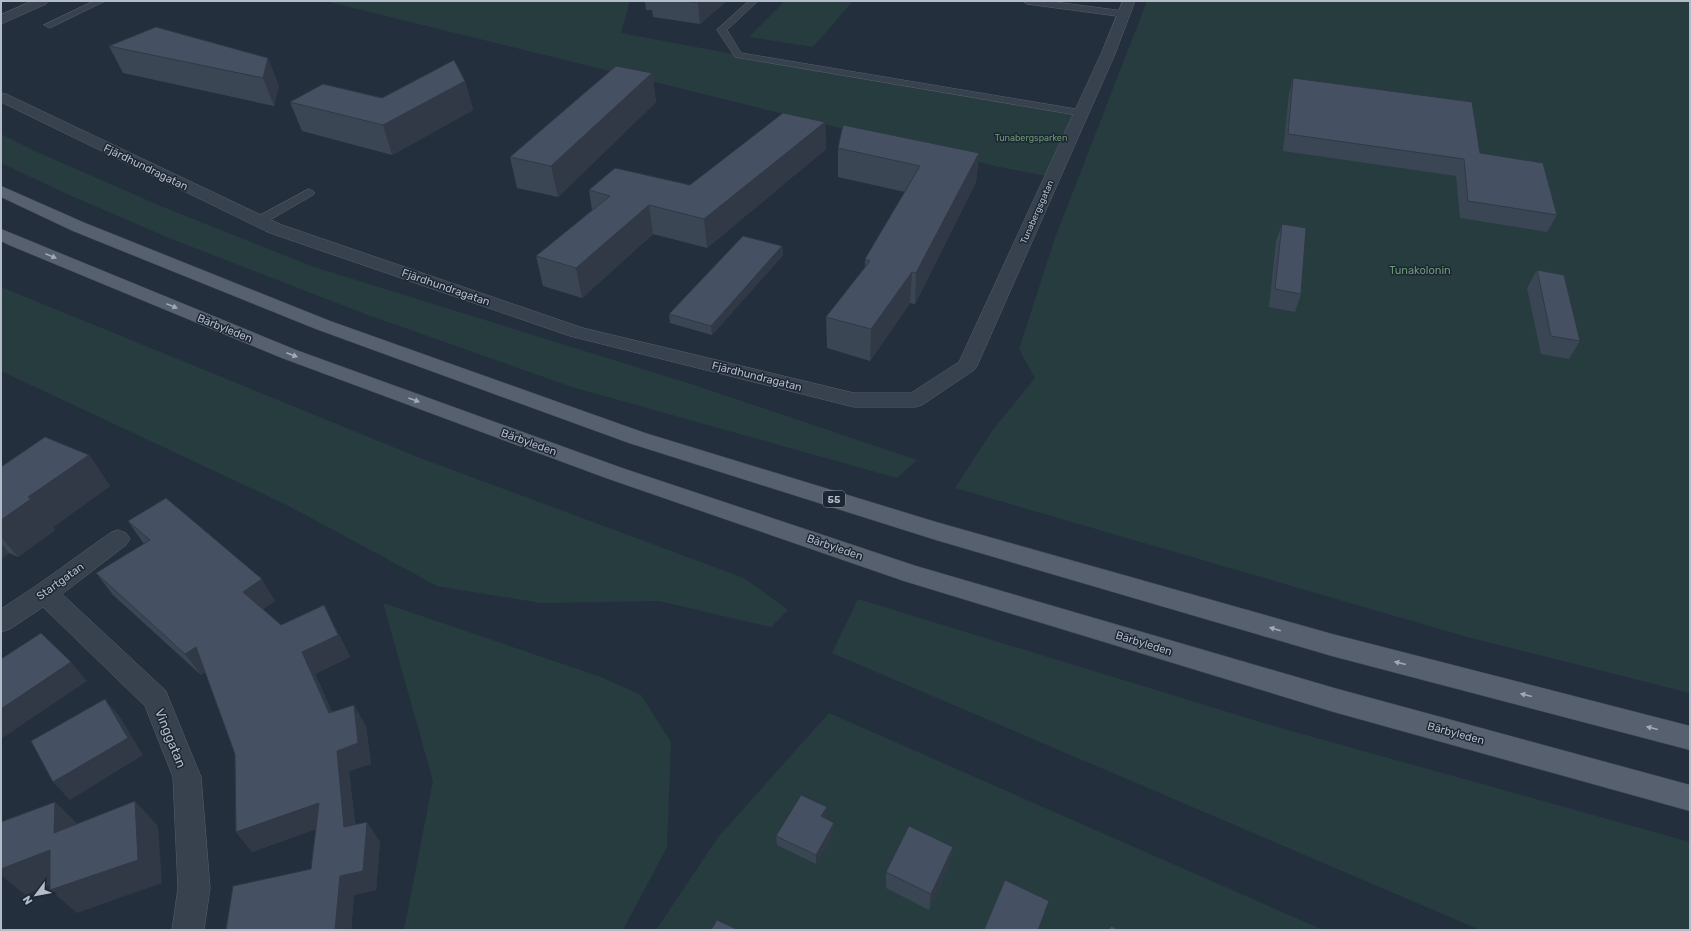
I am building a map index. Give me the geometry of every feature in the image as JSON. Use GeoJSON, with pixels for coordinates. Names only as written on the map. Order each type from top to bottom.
{"type":"FeatureCollection","features":[{"type":"Feature","properties":{"kind":"main road","name":"55"},"geometry":{"type":"LineString","coordinates":[[1,191],[79,227],[323,325],[637,438],[936,531],[1332,645],[1690,738]]}},
{"type":"Feature","properties":{"kind":"main road","name":"Bärbyleden"},"geometry":{"type":"LineString","coordinates":[[1,234],[289,354],[614,473],[906,571],[1334,700],[1690,798]]}},
{"type":"Feature","properties":{"kind":"street"},"geometry":{"type":"LineString","coordinates":[[1,20],[42,1]]}},
{"type":"Feature","properties":{"kind":"street","name":"Tunabergsgatan"},"geometry":{"type":"LineString","coordinates":[[916,400],[967,366],[1082,113],[1127,7]]}},
{"type":"Feature","properties":{"kind":"street","name":"Fjärdhundragatan"},"geometry":{"type":"LineString","coordinates":[[1,97],[276,229],[577,332],[854,400],[916,400]]}},
{"type":"Feature","properties":{"kind":"street","name":"Startgatan"},"geometry":{"type":"LineString","coordinates":[[1,622],[118,539]]}},
{"type":"Feature","properties":{"kind":"street","name":"Vinggatan"},"geometry":{"type":"LineString","coordinates":[[45,592],[156,699],[188,778],[194,888],[188,930]]}},
{"type":"Feature","properties":{"kind":"lane"},"geometry":{"type":"LineString","coordinates":[[49,25],[101,1]]}},
{"type":"Feature","properties":{"kind":"lane"},"geometry":{"type":"LineString","coordinates":[[754,1],[722,30],[738,55],[1082,113]]}},
{"type":"Feature","properties":{"kind":"lane"},"geometry":{"type":"LineString","coordinates":[[1027,1],[1127,7]]}},
{"type":"Feature","properties":{"kind":"lane"},"geometry":{"type":"LineString","coordinates":[[259,221],[309,193]]}},
{"type":"Feature","properties":{"kind":"green space","name":"Tunabergsparken"},"geometry":{"type":"Polygon","coordinates":[[[325,1],[630,1],[621,33],[738,55],[1082,113],[1053,177],[999,167],[325,1]]]}},
{"type":"Feature","properties":{"kind":"green space"},"geometry":{"type":"Polygon","coordinates":[[[785,1],[853,1],[813,47],[749,37],[785,1]]]}},
{"type":"Feature","properties":{"kind":"green space","name":"Tunakolonin"},"geometry":{"type":"Polygon","coordinates":[[[1147,1],[1690,1],[1690,693],[1467,637],[955,488],[992,431],[1035,378],[1019,349],[1055,238],[1147,1]]]}},
{"type":"Feature","properties":{"kind":"green space"},"geometry":{"type":"Polygon","coordinates":[[[1,134],[37,152],[163,207],[314,267],[694,385],[917,460],[897,478],[572,387],[368,315],[169,238],[67,194],[1,163],[1,134]]]}},
{"type":"Feature","properties":{"kind":"green space"},"geometry":{"type":"Polygon","coordinates":[[[1,287],[420,458],[744,578],[788,610],[771,627],[659,601],[541,603],[437,586],[287,505],[1,371],[1,287]]]}},
{"type":"Feature","properties":{"kind":"green space"},"geometry":{"type":"Polygon","coordinates":[[[858,599],[1277,727],[1690,842],[1690,930],[1480,930],[832,653],[858,599]]]}},
{"type":"Feature","properties":{"kind":"green space"},"geometry":{"type":"Polygon","coordinates":[[[383,603],[601,677],[641,695],[671,742],[667,847],[623,930],[404,930],[433,781],[383,603]]]}},
{"type":"Feature","properties":{"kind":"green space"},"geometry":{"type":"Polygon","coordinates":[[[829,713],[1323,930],[656,930],[719,836],[829,713]]]}},
{"type":"Feature","properties":{"kind":"building"},"geometry":{"type":"Polygon","coordinates":[[[684,1],[701,1],[698,3],[684,1]]]}},
{"type":"Feature","properties":{"kind":"building"},"geometry":{"type":"Polygon","coordinates":[[[156,27],[268,58],[263,78],[109,46],[156,27]]]}},
{"type":"Feature","properties":{"kind":"building"},"geometry":{"type":"Polygon","coordinates":[[[454,60],[465,81],[383,125],[290,102],[323,84],[382,98],[454,60]]]}},
{"type":"Feature","properties":{"kind":"building"},"geometry":{"type":"Polygon","coordinates":[[[616,66],[652,73],[551,166],[510,157],[616,66]]]}},
{"type":"Feature","properties":{"kind":"building"},"geometry":{"type":"Polygon","coordinates":[[[1293,78],[1472,102],[1480,153],[1543,163],[1557,215],[1468,201],[1464,159],[1288,134],[1293,78]]]}},
{"type":"Feature","properties":{"kind":"building"},"geometry":{"type":"Polygon","coordinates":[[[783,113],[825,122],[704,219],[649,205],[576,268],[536,256],[610,196],[589,190],[615,168],[690,185],[783,113]]]}},
{"type":"Feature","properties":{"kind":"building"},"geometry":{"type":"Polygon","coordinates":[[[843,125],[979,153],[916,273],[912,272],[871,329],[826,317],[870,261],[865,259],[920,166],[838,148],[843,125]]]}},
{"type":"Feature","properties":{"kind":"building"},"geometry":{"type":"Polygon","coordinates":[[[1282,224],[1306,228],[1301,294],[1275,289],[1282,224]]]}},
{"type":"Feature","properties":{"kind":"building"},"geometry":{"type":"Polygon","coordinates":[[[743,236],[782,246],[711,326],[669,314],[743,236]]]}},
{"type":"Feature","properties":{"kind":"building"},"geometry":{"type":"Polygon","coordinates":[[[1537,270],[1564,275],[1580,341],[1551,336],[1537,270]]]}},
{"type":"Feature","properties":{"kind":"building"},"geometry":{"type":"Polygon","coordinates":[[[45,437],[89,455],[28,497],[31,499],[1,520],[1,467],[45,437]]]}},
{"type":"Feature","properties":{"kind":"building"},"geometry":{"type":"Polygon","coordinates":[[[166,498],[262,579],[243,592],[281,625],[324,605],[338,635],[302,652],[329,713],[354,705],[358,743],[337,751],[344,827],[367,822],[363,871],[340,876],[335,930],[226,930],[233,886],[311,869],[319,803],[236,832],[235,754],[196,647],[185,654],[96,573],[150,540],[128,521],[166,498]]]}},
{"type":"Feature","properties":{"kind":"building"},"geometry":{"type":"Polygon","coordinates":[[[41,633],[71,662],[1,709],[1,659],[41,633]]]}},
{"type":"Feature","properties":{"kind":"building"},"geometry":{"type":"Polygon","coordinates":[[[105,699],[128,738],[53,782],[31,741],[105,699]]]}},
{"type":"Feature","properties":{"kind":"building"},"geometry":{"type":"Polygon","coordinates":[[[801,795],[827,807],[821,816],[834,823],[816,855],[776,836],[801,795]]]}},
{"type":"Feature","properties":{"kind":"building"},"geometry":{"type":"Polygon","coordinates":[[[135,801],[138,860],[50,890],[50,850],[1,869],[1,822],[55,802],[54,833],[135,801]]]}},
{"type":"Feature","properties":{"kind":"building"},"geometry":{"type":"Polygon","coordinates":[[[909,826],[953,847],[931,894],[886,872],[909,826]]]}},
{"type":"Feature","properties":{"kind":"building"},"geometry":{"type":"Polygon","coordinates":[[[1005,880],[1049,901],[1038,930],[984,930],[1005,880]]]}},
{"type":"Feature","properties":{"kind":"building"},"geometry":{"type":"Polygon","coordinates":[[[717,920],[738,930],[711,930],[717,920]]]}},
{"type":"Feature","properties":{"kind":"building"},"geometry":{"type":"Polygon","coordinates":[[[1111,926],[1119,930],[1109,930],[1111,926]]]}}]}
